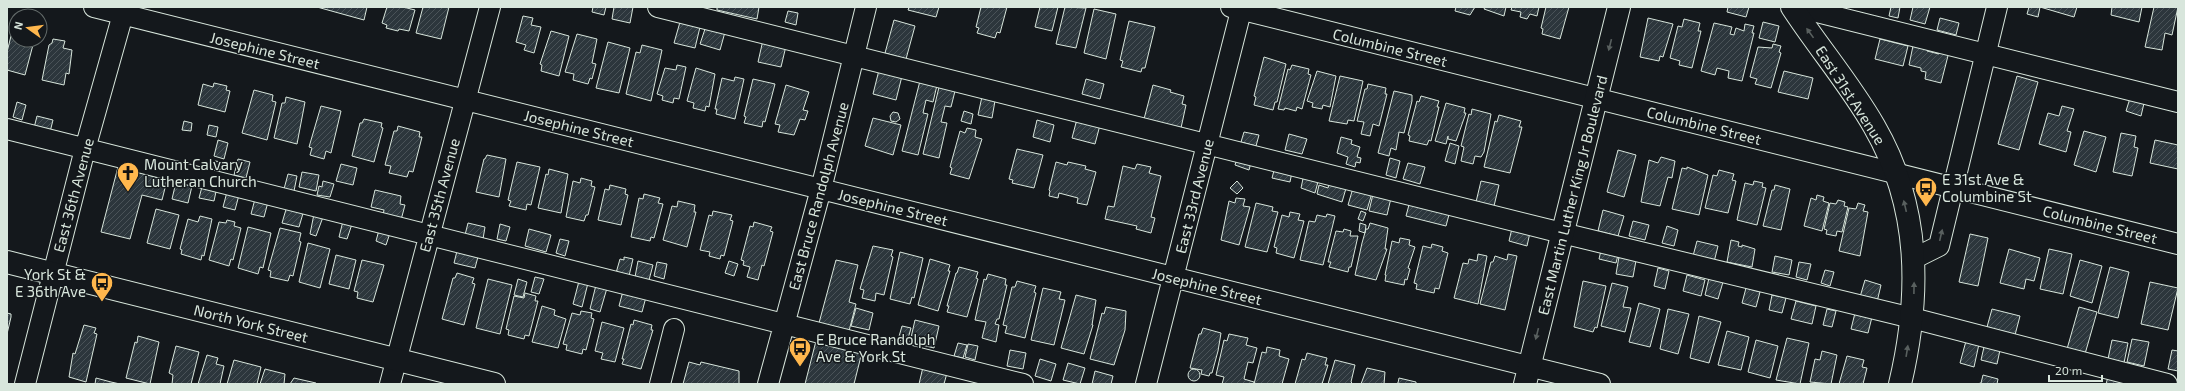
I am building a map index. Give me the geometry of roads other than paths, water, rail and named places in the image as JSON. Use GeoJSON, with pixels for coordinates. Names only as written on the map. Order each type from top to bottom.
{"type":"FeatureCollection","features":[{"type":"Feature","properties":{"kind":"main road","name":"East Martin Luther King Jr Boulevard"},"geometry":{"type":"LineString","coordinates":[[1527,375],[1619,7]]}},
{"type":"Feature","properties":{"kind":"main road","name":"East 31st Avenue"},"geometry":{"type":"LineString","coordinates":[[1792,7],[1868,116],[1896,173],[1906,208],[1913,259],[1912,318],[1900,384]]}},
{"type":"Feature","properties":{"kind":"main road","name":"North York Street"},"geometry":{"type":"LineString","coordinates":[[7,262],[494,384]]}},
{"type":"Feature","properties":{"kind":"street","name":"Josephine Street"},"geometry":{"type":"LineString","coordinates":[[94,7],[124,11],[465,100],[1174,278],[1527,375],[1600,384]]}},
{"type":"Feature","properties":{"kind":"street","name":"East 35th Avenue"},"geometry":{"type":"LineString","coordinates":[[390,384],[428,235],[490,7]]}},
{"type":"Feature","properties":{"kind":"street"},"geometry":{"type":"LineString","coordinates":[[658,7],[1207,145],[1912,318],[2167,384]]}},
{"type":"Feature","properties":{"kind":"street","name":"East Bruce Randolph Avenue"},"geometry":{"type":"LineString","coordinates":[[768,384],[821,189],[866,7]]}},
{"type":"Feature","properties":{"kind":"street"},"geometry":{"type":"LineString","coordinates":[[1797,7],[2178,102]]}},
{"type":"Feature","properties":{"kind":"street"},"geometry":{"type":"LineString","coordinates":[[1913,259],[1939,246],[1952,187],[1998,7]]}},
{"type":"Feature","properties":{"kind":"street","name":"Columbine Street"},"geometry":{"type":"LineString","coordinates":[[1238,8],[2178,244]]}},
{"type":"Feature","properties":{"kind":"street","name":"East 33rd Avenue"},"geometry":{"type":"LineString","coordinates":[[1146,384],[1207,145],[1238,8]]}},
{"type":"Feature","properties":{"kind":"street","name":"East 36th Avenue"},"geometry":{"type":"LineString","coordinates":[[25,384],[85,149],[124,11]]}},
{"type":"Feature","properties":{"kind":"street"},"geometry":{"type":"LineString","coordinates":[[7,129],[1023,384]]}},
{"type":"Feature","properties":{"kind":"street"},"geometry":{"type":"LineString","coordinates":[[660,384],[674,329]]}},
{"type":"Feature","properties":{"kind":"place","name":"Mount Calvary Lutheran Church"},"geometry":{"type":"Point","coordinates":[128,192]}},
{"type":"Feature","properties":{"kind":"place","name":"E 31st Ave & Columbine St"},"geometry":{"type":"Point","coordinates":[1926,208]}},
{"type":"Feature","properties":{"kind":"place","name":"York St & E 36th Ave"},"geometry":{"type":"Point","coordinates":[102,302]}},
{"type":"Feature","properties":{"kind":"place","name":"E Bruce Randolph Ave & York St"},"geometry":{"type":"Point","coordinates":[800,368]}}]}
